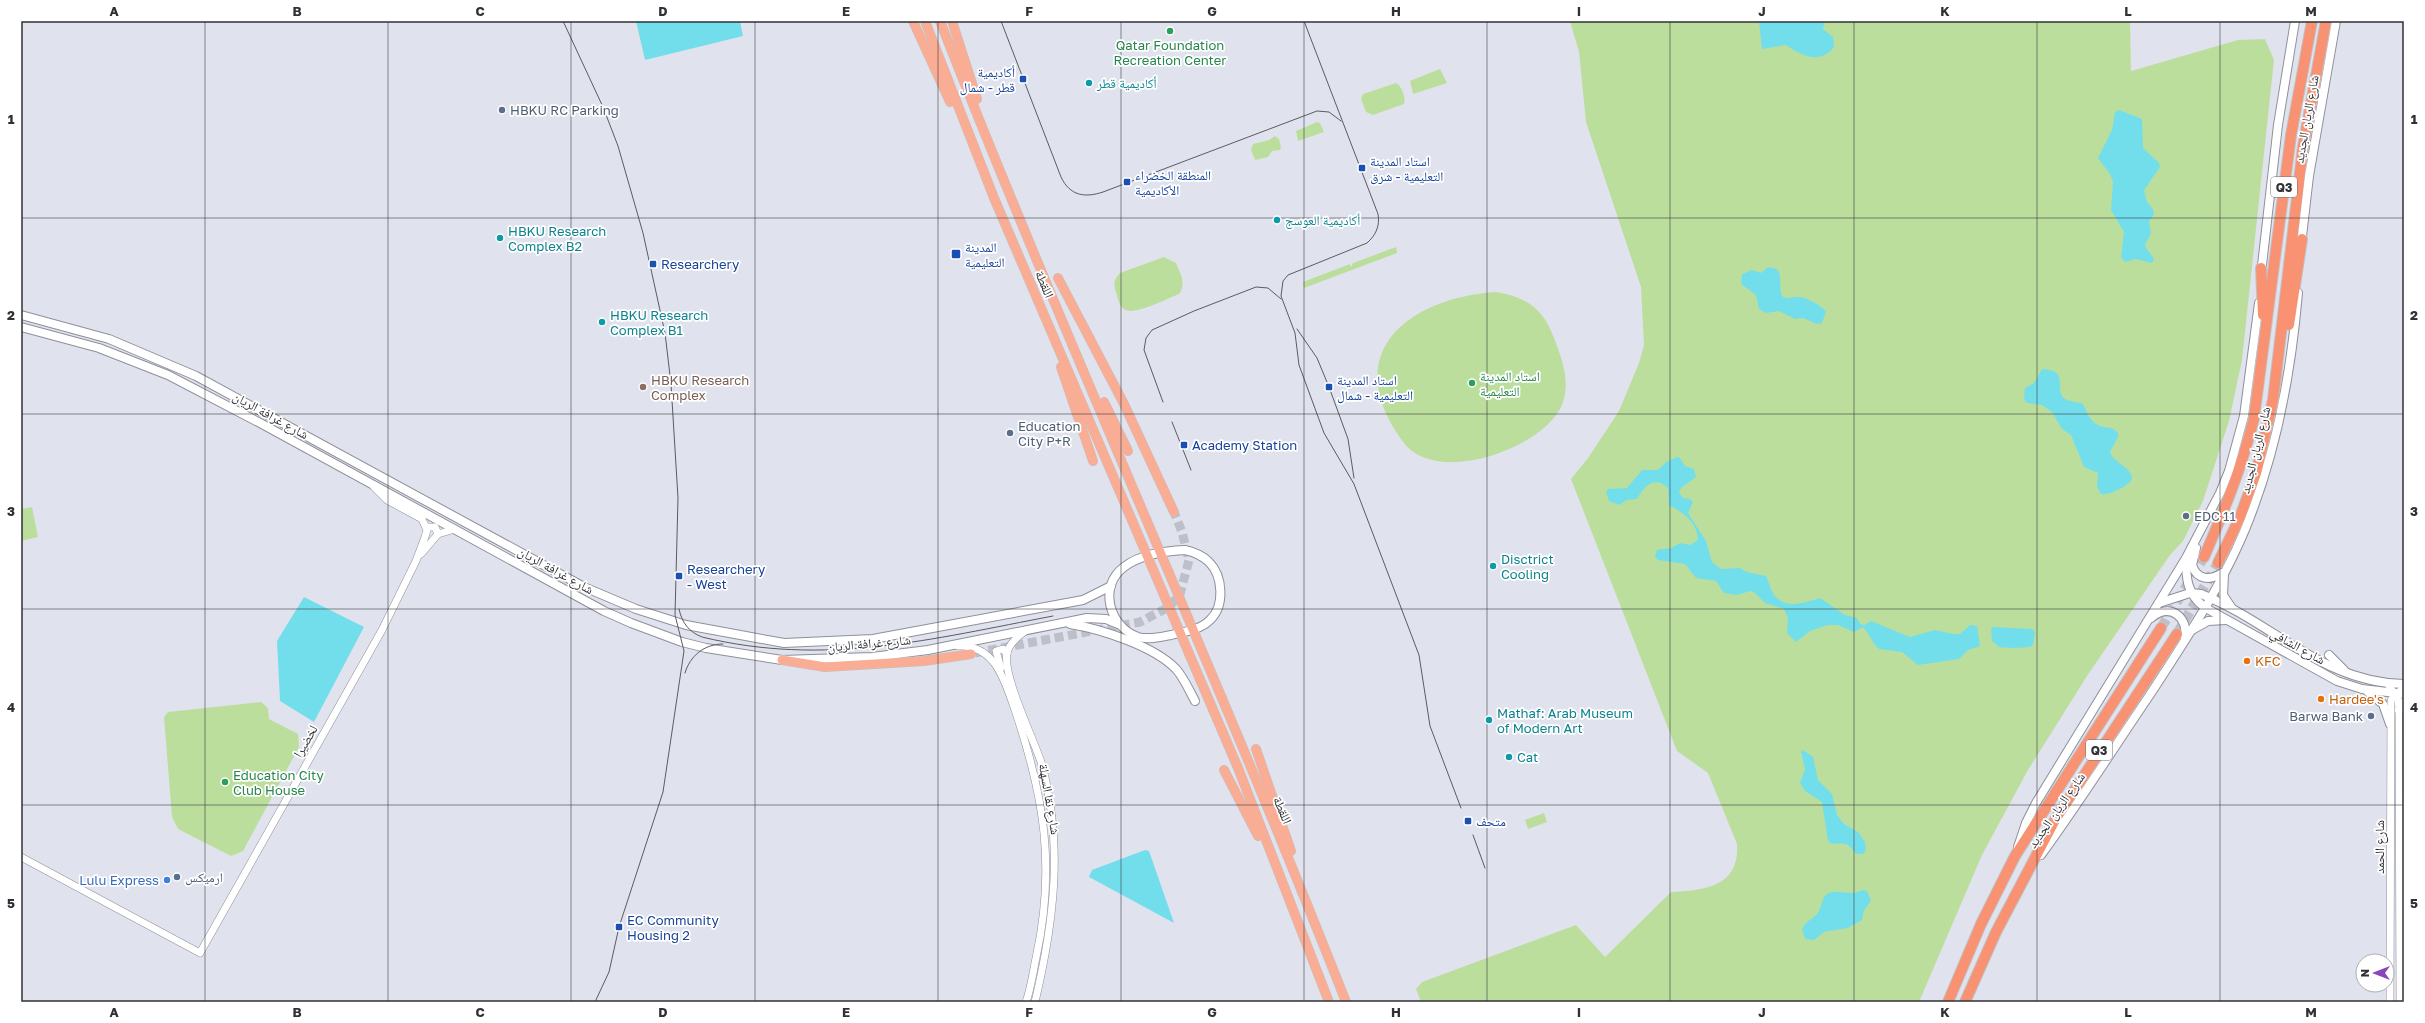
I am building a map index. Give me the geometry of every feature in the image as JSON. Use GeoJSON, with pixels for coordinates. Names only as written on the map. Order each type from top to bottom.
{"type":"FeatureCollection","features":[{"type":"Feature","properties":{"kind":"highway","name":"شارع الريان الجديد"},"geometry":{"type":"LineString","coordinates":[[2204,557],[2232,492],[2245,455],[2254,418],[2291,135],[2312,21]]}},
{"type":"Feature","properties":{"kind":"highway","name":"شارع الريان الجديد"},"geometry":{"type":"LineString","coordinates":[[2218,563],[2240,517],[2256,473],[2266,437],[2279,357],[2303,147],[2326,21]]}},
{"type":"Feature","properties":{"kind":"highway"},"geometry":{"type":"LineString","coordinates":[[2279,357],[2287,338],[2302,239]]}},
{"type":"Feature","properties":{"kind":"highway"},"geometry":{"type":"LineString","coordinates":[[2261,268],[2263,354]]}},
{"type":"Feature","properties":{"kind":"highway","name":"شارع الريان الجديد"},"geometry":{"type":"LineString","coordinates":[[1948,1002],[1981,924],[2015,856],[2161,628]]}},
{"type":"Feature","properties":{"kind":"highway","name":"شارع الريان الجديد"},"geometry":{"type":"LineString","coordinates":[[1965,1002],[1996,932],[2027,871],[2080,780],[2181,637]]}},
{"type":"Feature","properties":{"kind":"main road"},"geometry":{"type":"LineString","coordinates":[[913,21],[947,97],[961,118]]}},
{"type":"Feature","properties":{"kind":"main road","name":"اللقطة"},"geometry":{"type":"LineString","coordinates":[[925,21],[961,118],[1238,768],[1329,1002]]}},
{"type":"Feature","properties":{"kind":"main road","name":"اللقطة"},"geometry":{"type":"LineString","coordinates":[[940,21],[1044,277],[1298,879],[1346,1002]]}},
{"type":"Feature","properties":{"kind":"main road"},"geometry":{"type":"LineString","coordinates":[[952,21],[994,156]]}},
{"type":"Feature","properties":{"kind":"main road","name":"شارع الريان الجديد"},"geometry":{"type":"LineString","coordinates":[[2015,856],[2026,823],[2036,803],[2186,558],[2201,530],[2228,471],[2244,416],[2256,335],[2261,268],[2278,125],[2295,21]]}},
{"type":"Feature","properties":{"kind":"main road","name":"شارع الريان الجديد"},"geometry":{"type":"LineString","coordinates":[[2181,637],[2192,631],[2209,597],[2224,572],[2253,509],[2266,470],[2294,332],[2309,176],[2336,21]]}},
{"type":"Feature","properties":{"kind":"main road"},"geometry":{"type":"LineString","coordinates":[[1044,277],[1054,291],[1128,451]]}},
{"type":"Feature","properties":{"kind":"main road"},"geometry":{"type":"LineString","coordinates":[[1058,278],[1124,404],[1174,512]]}},
{"type":"Feature","properties":{"kind":"main road"},"geometry":{"type":"LineString","coordinates":[[1031,283],[1035,300],[1064,375],[1093,461]]}},
{"type":"Feature","properties":{"kind":"main road","name":"شارع غرافة الريان"},"geometry":{"type":"LineString","coordinates":[[21,315],[109,339],[191,373],[584,586],[636,609],[686,626],[784,643],[873,639],[1083,600],[1111,586]]}},
{"type":"Feature","properties":{"kind":"main road","name":"شارع غرافة الريان"},"geometry":{"type":"LineString","coordinates":[[21,327],[99,348],[168,375],[210,396],[631,623],[706,648],[782,660],[872,657],[943,647],[1096,618],[1118,624]]}},
{"type":"Feature","properties":{"kind":"main road"},"geometry":{"type":"LineString","coordinates":[[2201,530],[2201,537],[2192,557],[2193,569],[2196,574],[2207,579],[2215,578],[2224,572]]}},
{"type":"Feature","properties":{"kind":"main road"},"geometry":{"type":"LineString","coordinates":[[1185,550],[1202,556],[1215,570],[1220,590],[1217,610],[1211,620],[1193,630],[1141,638],[1126,631],[1118,624],[1110,606],[1111,586],[1116,574],[1123,567],[1148,556],[1160,553],[1185,550]]}},
{"type":"Feature","properties":{"kind":"main road"},"geometry":{"type":"LineString","coordinates":[[2186,558],[2187,584],[2190,593]]}},
{"type":"Feature","properties":{"kind":"main road"},"geometry":{"type":"LineString","coordinates":[[2224,572],[2223,595],[2227,602],[2239,614]]}},
{"type":"Feature","properties":{"kind":"main road","name":"شارع الشافي"},"geometry":{"type":"LineString","coordinates":[[2190,593],[2204,607],[2324,674],[2362,689],[2404,694]]}},
{"type":"Feature","properties":{"kind":"main road","name":"شارع الشافي"},"geometry":{"type":"LineString","coordinates":[[2159,603],[2190,593],[2209,597],[2324,664],[2353,677],[2404,686]]}},
{"type":"Feature","properties":{"kind":"main road"},"geometry":{"type":"LineString","coordinates":[[2148,620],[2156,614],[2166,611],[2176,613],[2184,620],[2187,630],[2181,637]]}},
{"type":"Feature","properties":{"kind":"main road"},"geometry":{"type":"LineString","coordinates":[[2192,631],[2208,621],[2226,620]]}},
{"type":"Feature","properties":{"kind":"main road"},"geometry":{"type":"LineString","coordinates":[[1066,623],[1091,627],[1160,656],[1176,669],[1195,701]]}},
{"type":"Feature","properties":{"kind":"main road"},"geometry":{"type":"LineString","coordinates":[[782,660],[825,667],[924,662],[971,654]]}},
{"type":"Feature","properties":{"kind":"main road"},"geometry":{"type":"LineString","coordinates":[[2329,656],[2353,677]]}},
{"type":"Feature","properties":{"kind":"main road"},"geometry":{"type":"LineString","coordinates":[[2362,689],[2379,699],[2390,724]]}},
{"type":"Feature","properties":{"kind":"main road"},"geometry":{"type":"LineString","coordinates":[[2399,710],[2404,702]]}},
{"type":"Feature","properties":{"kind":"main road"},"geometry":{"type":"LineString","coordinates":[[1256,749],[1290,847],[1298,879]]}},
{"type":"Feature","properties":{"kind":"main road"},"geometry":{"type":"LineString","coordinates":[[1224,770],[1246,809],[1268,858],[1278,871]]}},
{"type":"Feature","properties":{"kind":"street"},"geometry":{"type":"LineString","coordinates":[[370,483],[387,500],[422,519],[426,527],[432,525],[435,527],[438,534],[455,529]]}},
{"type":"Feature","properties":{"kind":"street","name":"لخضيرا"},"geometry":{"type":"LineString","coordinates":[[21,857],[200,954],[382,630],[416,561],[426,537],[426,527]]}},
{"type":"Feature","properties":{"kind":"street","name":"لخضيرا"},"geometry":{"type":"LineString","coordinates":[[416,561],[438,534]]}},
{"type":"Feature","properties":{"kind":"street"},"geometry":{"type":"LineString","coordinates":[[1006,684],[996,651],[1003,649],[1007,654],[1011,644],[1024,632]]}},
{"type":"Feature","properties":{"kind":"street","name":"شارع نقا السهلة"},"geometry":{"type":"LineString","coordinates":[[943,647],[969,646],[983,651],[1006,684],[1034,772],[1041,802],[1046,841],[1044,917],[1026,1002]]}},
{"type":"Feature","properties":{"kind":"street","name":"شارع نقا السهلة"},"geometry":{"type":"LineString","coordinates":[[1007,654],[1010,677],[1041,765],[1054,832],[1055,878],[1050,930],[1035,1002]]}},
{"type":"Feature","properties":{"kind":"street","name":"شارع الحمد"},"geometry":{"type":"LineString","coordinates":[[2388,684],[2395,694],[2399,710],[2400,1002]]}},
{"type":"Feature","properties":{"kind":"street"},"geometry":{"type":"LineString","coordinates":[[2395,694],[2404,686]]}},
{"type":"Feature","properties":{"kind":"street","name":"شارع الحمد"},"geometry":{"type":"LineString","coordinates":[[2390,1002],[2390,724],[2391,700],[2395,694]]}},
{"type":"Feature","properties":{"kind":"green space"},"geometry":{"type":"Polygon","coordinates":[[[1570,21],[2130,21],[2131,71],[2238,40],[2265,39],[2274,60],[2242,360],[2229,421],[2203,501],[2183,541],[2170,555],[2087,676],[2028,770],[1982,855],[1919,1002],[1421,1002],[1416,989],[1422,982],[1576,925],[1605,957],[1671,892],[1696,890],[1718,883],[1726,878],[1733,869],[1736,858],[1737,844],[1708,773],[1677,751],[1571,479],[1588,458],[1619,411],[1639,363],[1644,345],[1641,287],[1586,122],[1579,52],[1570,21]]]}},
{"type":"Feature","properties":{"kind":"green space"},"geometry":{"type":"Polygon","coordinates":[[[1440,69],[1447,83],[1413,94],[1410,81],[1440,69]]]}},
{"type":"Feature","properties":{"kind":"green space"},"geometry":{"type":"Polygon","coordinates":[[[1396,83],[1403,92],[1404,104],[1373,115],[1366,112],[1361,99],[1363,94],[1396,83]]]}},
{"type":"Feature","properties":{"kind":"green space"},"geometry":{"type":"Polygon","coordinates":[[[1317,122],[1320,123],[1324,132],[1298,141],[1296,131],[1317,122]]]}},
{"type":"Feature","properties":{"kind":"green space"},"geometry":{"type":"Polygon","coordinates":[[[1275,136],[1279,139],[1281,147],[1280,150],[1272,151],[1268,157],[1255,160],[1251,150],[1253,144],[1269,140],[1275,136]]]}},
{"type":"Feature","properties":{"kind":"green space"},"geometry":{"type":"Polygon","coordinates":[[[1396,247],[1397,253],[1304,288],[1303,282],[1350,264],[1351,267],[1353,263],[1396,247]]]}},
{"type":"Feature","properties":{"kind":"green space"},"geometry":{"type":"Polygon","coordinates":[[[1164,257],[1176,263],[1183,282],[1179,294],[1137,310],[1130,311],[1124,309],[1119,302],[1115,286],[1115,280],[1118,275],[1164,257]]]}},
{"type":"Feature","properties":{"kind":"green space","name":"استاد المدينة التعليمية"},"geometry":{"type":"Polygon","coordinates":[[[1496,292],[1507,294],[1525,301],[1545,319],[1560,354],[1566,379],[1565,396],[1562,405],[1551,421],[1534,436],[1512,448],[1488,457],[1463,462],[1439,461],[1419,455],[1403,442],[1385,411],[1378,382],[1380,357],[1392,336],[1410,319],[1435,306],[1464,297],[1496,292]]]}},
{"type":"Feature","properties":{"kind":"green space"},"geometry":{"type":"Polygon","coordinates":[[[32,507],[38,537],[21,541],[21,509],[32,507]]]}},
{"type":"Feature","properties":{"kind":"green space","name":"Education City Club House"},"geometry":{"type":"Polygon","coordinates":[[[261,702],[268,708],[269,719],[298,734],[299,747],[243,851],[231,856],[178,829],[172,817],[164,717],[168,712],[261,702]]]}},
{"type":"Feature","properties":{"kind":"green space"},"geometry":{"type":"Polygon","coordinates":[[[1544,813],[1547,822],[1528,829],[1525,820],[1544,813]]]}},
{"type":"Feature","properties":{"kind":"water"},"geometry":{"type":"Polygon","coordinates":[[[636,21],[740,21],[743,36],[645,60],[636,21]]]}},
{"type":"Feature","properties":{"kind":"water"},"geometry":{"type":"Polygon","coordinates":[[[1759,21],[1825,21],[1823,29],[1833,37],[1834,47],[1829,53],[1817,57],[1805,55],[1786,45],[1762,49],[1759,21]]]}},
{"type":"Feature","properties":{"kind":"water"},"geometry":{"type":"Polygon","coordinates":[[[2119,110],[2142,119],[2143,148],[2159,163],[2160,167],[2144,190],[2147,202],[2153,209],[2154,214],[2149,222],[2151,233],[2145,245],[2154,260],[2152,263],[2135,259],[2126,262],[2121,258],[2124,232],[2111,210],[2113,182],[2110,174],[2098,158],[2112,130],[2115,112],[2119,110]]]}},
{"type":"Feature","properties":{"kind":"water"},"geometry":{"type":"Polygon","coordinates":[[[1768,267],[1777,269],[1779,272],[1781,294],[1783,297],[1806,298],[1814,302],[1826,312],[1822,323],[1817,324],[1803,318],[1795,319],[1779,311],[1766,313],[1759,309],[1756,295],[1741,284],[1742,274],[1752,270],[1761,273],[1768,267]]]}},
{"type":"Feature","properties":{"kind":"water"},"geometry":{"type":"Polygon","coordinates":[[[2042,369],[2051,370],[2056,373],[2060,381],[2060,391],[2065,399],[2083,404],[2089,416],[2095,423],[2111,428],[2118,433],[2118,437],[2110,452],[2112,456],[2131,474],[2132,478],[2128,484],[2113,492],[2101,494],[2097,487],[2098,473],[2084,467],[2071,435],[2062,429],[2052,412],[2042,405],[2027,403],[2024,399],[2025,388],[2034,383],[2042,369]]]}},
{"type":"Feature","properties":{"kind":"water"},"geometry":{"type":"Polygon","coordinates":[[[1679,457],[1685,466],[1694,469],[1696,477],[1681,488],[1679,492],[1683,498],[1690,499],[1693,502],[1688,513],[1706,541],[1712,562],[1721,569],[1740,568],[1747,572],[1766,576],[1772,592],[1785,603],[1796,604],[1820,598],[1845,615],[1857,618],[1860,624],[1865,625],[1871,621],[1910,637],[1935,630],[1960,634],[1970,625],[1977,626],[1980,646],[1968,650],[1959,659],[1918,665],[1902,652],[1879,649],[1863,627],[1854,632],[1838,625],[1828,625],[1810,631],[1796,642],[1787,633],[1788,618],[1784,609],[1765,603],[1755,593],[1750,591],[1737,595],[1724,593],[1716,581],[1696,578],[1685,564],[1658,560],[1655,557],[1657,550],[1671,548],[1680,543],[1690,545],[1698,540],[1695,528],[1688,518],[1669,505],[1668,488],[1659,482],[1654,482],[1646,486],[1637,499],[1627,500],[1619,505],[1609,501],[1606,492],[1608,489],[1627,488],[1642,470],[1658,470],[1666,462],[1679,457]]]}},
{"type":"Feature","properties":{"kind":"water"},"geometry":{"type":"Polygon","coordinates":[[[304,597],[364,627],[314,722],[280,701],[277,641],[304,597]]]}},
{"type":"Feature","properties":{"kind":"water"},"geometry":{"type":"Polygon","coordinates":[[[1993,627],[2032,629],[2035,632],[2033,645],[2023,648],[1999,647],[1992,641],[1991,629],[1993,627]]]}},
{"type":"Feature","properties":{"kind":"water"},"geometry":{"type":"Polygon","coordinates":[[[1803,750],[1813,757],[1818,780],[1832,794],[1837,815],[1844,824],[1858,832],[1865,842],[1866,850],[1863,854],[1856,854],[1846,844],[1832,844],[1828,841],[1822,802],[1805,791],[1800,783],[1805,769],[1801,752],[1803,750]]]}},
{"type":"Feature","properties":{"kind":"water"},"geometry":{"type":"Polygon","coordinates":[[[1145,850],[1149,851],[1174,923],[1089,877],[1092,870],[1145,850]]]}},
{"type":"Feature","properties":{"kind":"water"},"geometry":{"type":"Polygon","coordinates":[[[1863,890],[1867,891],[1871,901],[1864,910],[1862,920],[1848,928],[1824,932],[1814,940],[1805,939],[1802,929],[1803,926],[1817,914],[1827,894],[1831,892],[1853,893],[1863,890]]]}},
{"type":"Feature","properties":{"kind":"tunnel"},"geometry":{"type":"LineString","coordinates":[[975,653],[1140,622],[1169,607],[1180,594],[1189,560],[1182,532],[1174,512]]}},
{"type":"Feature","properties":{"kind":"tunnel"},"geometry":{"type":"LineString","coordinates":[[2161,628],[2204,557]]}},
{"type":"Feature","properties":{"kind":"tunnel"},"geometry":{"type":"LineString","coordinates":[[2177,634],[2218,563]]}},
{"type":"Feature","properties":{"kind":"tram line"},"geometry":{"type":"LineString","coordinates":[[563,21],[603,107],[618,146],[643,233],[665,333],[671,384],[678,498],[675,615],[684,651],[663,792],[619,927],[609,972],[595,1002]]}},
{"type":"Feature","properties":{"kind":"tram line"},"geometry":{"type":"LineString","coordinates":[[1001,21],[1061,177],[1073,192],[1079,194],[1090,195],[1103,192],[1317,111],[1329,112],[1341,121]]}},
{"type":"Feature","properties":{"kind":"tram line"},"geometry":{"type":"LineString","coordinates":[[1304,21],[1378,214],[1378,226],[1373,237],[1367,243],[1288,275],[1283,281],[1281,296],[1295,333],[1299,365],[1324,433],[1354,484],[1419,655],[1430,726],[1461,808]]}},
{"type":"Feature","properties":{"kind":"tram line"},"geometry":{"type":"LineString","coordinates":[[1163,402],[1144,350],[1146,338],[1152,330],[1194,311],[1256,287],[1268,288],[1281,299]]}},
{"type":"Feature","properties":{"kind":"tram line"},"geometry":{"type":"LineString","coordinates":[[1297,329],[1317,358],[1329,387],[1348,439],[1354,478]]}},
{"type":"Feature","properties":{"kind":"tram line"},"geometry":{"type":"LineString","coordinates":[[1172,422],[1191,470]]}},
{"type":"Feature","properties":{"kind":"tram line"},"geometry":{"type":"LineString","coordinates":[[679,609],[684,623],[690,630],[702,637],[747,646],[792,650],[835,650],[921,641],[1053,616]]}},
{"type":"Feature","properties":{"kind":"tram line"},"geometry":{"type":"LineString","coordinates":[[685,673],[690,661],[699,652],[710,646],[723,644]]}},
{"type":"Feature","properties":{"kind":"tram line"},"geometry":{"type":"LineString","coordinates":[[1473,835],[1485,868]]}},
{"type":"Feature","properties":{"kind":"place","name":"Qatar Foundation Recreation Center"},"geometry":{"type":"Point","coordinates":[1170,31]}},
{"type":"Feature","properties":{"kind":"place","name":"أكاديمية قطر - شمال"},"geometry":{"type":"Point","coordinates":[1023,79]}},
{"type":"Feature","properties":{"kind":"place","name":"أكاديمية قطر"},"geometry":{"type":"Point","coordinates":[1089,83]}},
{"type":"Feature","properties":{"kind":"place","name":"HBKU RC Parking"},"geometry":{"type":"Point","coordinates":[502,110]}},
{"type":"Feature","properties":{"kind":"place","name":"استاد المدينة التعليمية - شرق"},"geometry":{"type":"Point","coordinates":[1362,168]}},
{"type":"Feature","properties":{"kind":"place","name":"المنطقة الخضراء الأكاديمية"},"geometry":{"type":"Point","coordinates":[1127,182]}},
{"type":"Feature","properties":{"kind":"place","name":"أكاديمية العوسج"},"geometry":{"type":"Point","coordinates":[1277,220]}},
{"type":"Feature","properties":{"kind":"place","name":"HBKU Research Complex B2"},"geometry":{"type":"Point","coordinates":[500,238]}},
{"type":"Feature","properties":{"kind":"place","name":"المدينة التعليمية"},"geometry":{"type":"Point","coordinates":[956,254]}},
{"type":"Feature","properties":{"kind":"place","name":"Researchery"},"geometry":{"type":"Point","coordinates":[653,264]}},
{"type":"Feature","properties":{"kind":"place","name":"HBKU Research Complex B1"},"geometry":{"type":"Point","coordinates":[602,322]}},
{"type":"Feature","properties":{"kind":"place","name":"استاد المدينة التعليمية"},"geometry":{"type":"Point","coordinates":[1472,383]}},
{"type":"Feature","properties":{"kind":"place","name":"HBKU Research Complex"},"geometry":{"type":"Point","coordinates":[643,387]}},
{"type":"Feature","properties":{"kind":"place","name":"استاد المدينة التعليمية - شمال"},"geometry":{"type":"Point","coordinates":[1329,387]}},
{"type":"Feature","properties":{"kind":"place","name":"Education City P+R"},"geometry":{"type":"Point","coordinates":[1010,433]}},
{"type":"Feature","properties":{"kind":"place","name":"Academy Station"},"geometry":{"type":"Point","coordinates":[1184,445]}},
{"type":"Feature","properties":{"kind":"place","name":"EDC 11"},"geometry":{"type":"Point","coordinates":[2186,516]}},
{"type":"Feature","properties":{"kind":"place","name":"Disctrict Cooling"},"geometry":{"type":"Point","coordinates":[1493,566]}},
{"type":"Feature","properties":{"kind":"place","name":"Researchery - West"},"geometry":{"type":"Point","coordinates":[679,576]}},
{"type":"Feature","properties":{"kind":"place","name":"KFC"},"geometry":{"type":"Point","coordinates":[2247,661]}},
{"type":"Feature","properties":{"kind":"place","name":"Hardee's"},"geometry":{"type":"Point","coordinates":[2321,699]}},
{"type":"Feature","properties":{"kind":"place","name":"Barwa Bank"},"geometry":{"type":"Point","coordinates":[2371,716]}},
{"type":"Feature","properties":{"kind":"place","name":"Mathaf: Arab Museum of Modern Art"},"geometry":{"type":"Point","coordinates":[1489,720]}},
{"type":"Feature","properties":{"kind":"place","name":"Cat"},"geometry":{"type":"Point","coordinates":[1509,757]}},
{"type":"Feature","properties":{"kind":"place","name":"Education City Club House"},"geometry":{"type":"Point","coordinates":[225,782]}},
{"type":"Feature","properties":{"kind":"place","name":"متحف"},"geometry":{"type":"Point","coordinates":[1468,821]}},
{"type":"Feature","properties":{"kind":"place","name":"ارميكس"},"geometry":{"type":"Point","coordinates":[177,877]}},
{"type":"Feature","properties":{"kind":"place","name":"Lulu Express"},"geometry":{"type":"Point","coordinates":[167,880]}},
{"type":"Feature","properties":{"kind":"place","name":"EC Community Housing 2"},"geometry":{"type":"Point","coordinates":[619,927]}}]}
